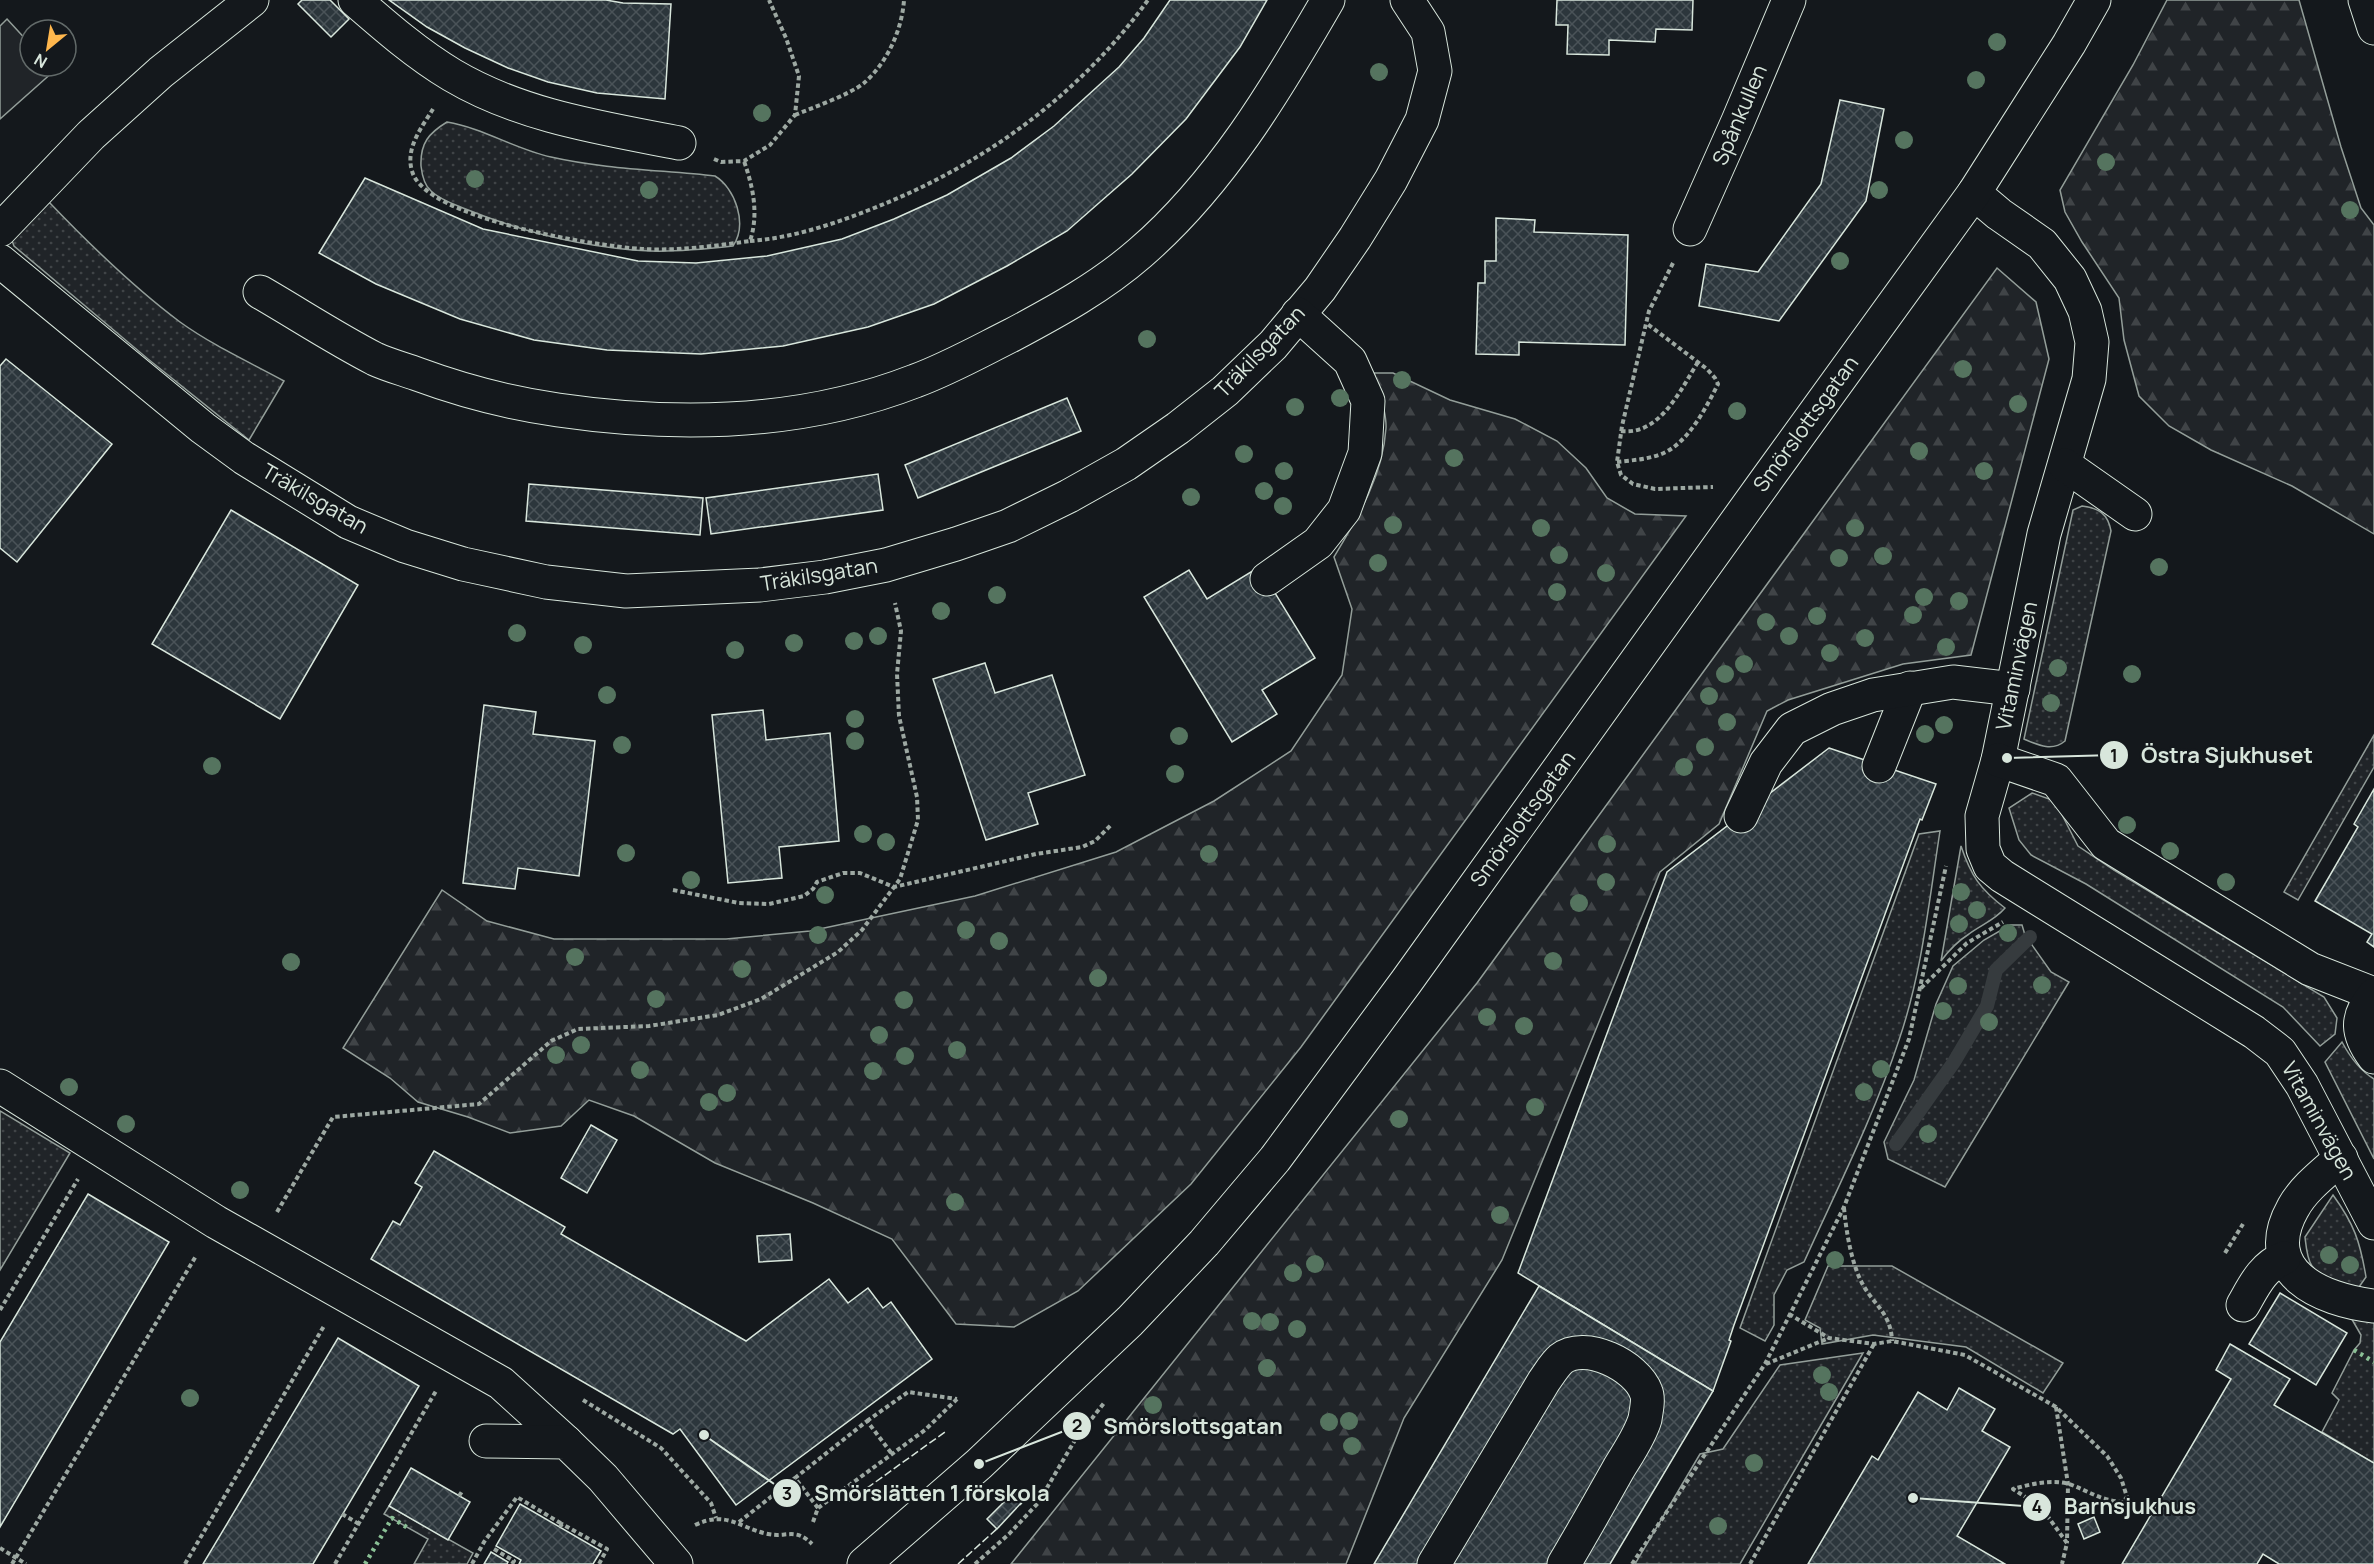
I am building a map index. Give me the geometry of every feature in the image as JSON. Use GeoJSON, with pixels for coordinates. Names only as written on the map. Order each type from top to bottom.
{"type":"FeatureCollection","features":[{"type":"Feature","properties":{"kind":"street"},"geometry":{"type":"LineString","coordinates":[[0,230],[91,135],[161,72],[252,0]]}},
{"type":"Feature","properties":{"kind":"street"},"geometry":{"type":"LineString","coordinates":[[355,0],[398,38],[453,76],[500,98],[566,121],[679,143]]}},
{"type":"Feature","properties":{"kind":"street"},"geometry":{"type":"LineString","coordinates":[[260,291],[376,359],[483,397],[540,408],[605,417],[671,420],[792,413],[855,399],[914,382],[979,352],[1088,293],[1140,253],[1185,210],[1225,161],[1262,109],[1328,0]]}},
{"type":"Feature","properties":{"kind":"street","name":"Träkilsgatan"},"geometry":{"type":"LineString","coordinates":[[0,261],[203,428],[244,458],[348,522],[405,546],[463,564],[536,580],[626,591],[760,585],[825,577],[886,565],[1008,526],[1126,464],[1178,428],[1225,391],[1273,345],[1320,289],[1355,238],[1422,120],[1435,70],[1428,32],[1407,0]]}},
{"type":"Feature","properties":{"kind":"street","name":"Spånkullen"},"geometry":{"type":"LineString","coordinates":[[1690,229],[1789,0]]}},
{"type":"Feature","properties":{"kind":"street","name":"Smörslottsgatan"},"geometry":{"type":"LineString","coordinates":[[864,1564],[979,1464],[1122,1329],[1204,1243],[1275,1159],[1400,992],[1767,478],[1974,193],[2069,44],[2094,0]]}},
{"type":"Feature","properties":{"kind":"street"},"geometry":{"type":"LineString","coordinates":[[2365,0],[2374,28]]}},
{"type":"Feature","properties":{"kind":"street","name":"Vitaminvägen"},"geometry":{"type":"LineString","coordinates":[[1974,193],[2042,244],[2070,279],[2085,311],[2092,342],[2089,379],[2044,534],[1998,760],[1982,816],[1983,849],[1990,866],[2035,898],[2254,1032],[2280,1053],[2302,1085],[2374,1222]]}},
{"type":"Feature","properties":{"kind":"street"},"geometry":{"type":"LineString","coordinates":[[1267,579],[1318,543],[1344,510],[1365,453],[1368,401],[1350,361],[1298,315]]}},
{"type":"Feature","properties":{"kind":"street"},"geometry":{"type":"LineString","coordinates":[[2065,465],[2135,514]]}},
{"type":"Feature","properties":{"kind":"street"},"geometry":{"type":"LineString","coordinates":[[1741,816],[1766,762],[1792,729],[1832,709],[1873,695],[1953,682],[2013,689]]}},
{"type":"Feature","properties":{"kind":"street"},"geometry":{"type":"LineString","coordinates":[[1879,765],[1910,688]]}},
{"type":"Feature","properties":{"kind":"street"},"geometry":{"type":"LineString","coordinates":[[1998,760],[2056,780],[2106,844],[2310,969],[2374,994],[2364,1006],[2359,1024],[2363,1042],[2374,1057]]}},
{"type":"Feature","properties":{"kind":"street"},"geometry":{"type":"LineString","coordinates":[[0,1086],[216,1222],[501,1383],[603,1478],[670,1557]]}},
{"type":"Feature","properties":{"kind":"street"},"geometry":{"type":"LineString","coordinates":[[2341,1158],[2319,1177],[2293,1207],[2284,1228],[2282,1243],[2284,1258],[2295,1275],[2306,1285],[2355,1304],[2374,1306]]}},
{"type":"Feature","properties":{"kind":"street"},"geometry":{"type":"LineString","coordinates":[[2243,1305],[2262,1272],[2275,1261],[2284,1258]]}},
{"type":"Feature","properties":{"kind":"street"},"geometry":{"type":"LineString","coordinates":[[1434,1564],[1544,1381],[1561,1359],[1573,1354],[1592,1352],[1608,1357],[1636,1378],[1646,1392],[1647,1403],[1644,1421],[1634,1443],[1564,1564]]}},
{"type":"Feature","properties":{"kind":"street"},"geometry":{"type":"LineString","coordinates":[[486,1441],[566,1442]]}},
{"type":"Feature","properties":{"kind":"path"},"geometry":{"type":"LineString","coordinates":[[769,0],[786,38],[799,76],[795,115]]}},
{"type":"Feature","properties":{"kind":"path"},"geometry":{"type":"LineString","coordinates":[[679,143],[699,154],[722,162],[744,161],[770,146],[795,115],[862,84],[884,61],[902,18],[904,0]]}},
{"type":"Feature","properties":{"kind":"path"},"geometry":{"type":"LineString","coordinates":[[453,76],[411,146],[412,172],[429,195],[485,219],[578,240],[643,249],[702,248],[770,239],[838,222],[886,204],[938,180],[998,145],[1037,116],[1103,56],[1148,0]]}},
{"type":"Feature","properties":{"kind":"path"},"geometry":{"type":"LineString","coordinates":[[744,161],[754,203],[755,225],[750,241]]}},
{"type":"Feature","properties":{"kind":"path"},"geometry":{"type":"LineString","coordinates":[[1690,229],[1649,311],[1621,430],[1617,462],[1621,475],[1633,484],[1655,489],[1721,487],[1767,478]]}},
{"type":"Feature","properties":{"kind":"path"},"geometry":{"type":"LineString","coordinates":[[1617,462],[1655,456],[1671,449],[1694,425],[1718,384],[1715,378],[1698,362],[1646,323]]}},
{"type":"Feature","properties":{"kind":"path"},"geometry":{"type":"LineString","coordinates":[[1621,430],[1638,429],[1655,421],[1668,408],[1698,362]]}},
{"type":"Feature","properties":{"kind":"path"},"geometry":{"type":"LineString","coordinates":[[274,1218],[333,1117],[480,1104],[552,1041],[578,1029],[649,1026],[718,1015],[761,999],[838,952],[862,930],[900,879],[918,820],[917,796],[899,716],[897,674],[902,631],[886,565]]}},
{"type":"Feature","properties":{"kind":"path"},"geometry":{"type":"LineString","coordinates":[[673,890],[739,903],[769,904],[804,896],[825,878],[851,873],[860,873],[894,887],[1036,854],[1082,847],[1095,841],[1111,825]]}},
{"type":"Feature","properties":{"kind":"path"},"geometry":{"type":"LineString","coordinates":[[1632,1564],[1765,1364],[1844,1207],[1909,1039],[1947,862]]}},
{"type":"Feature","properties":{"kind":"path"},"geometry":{"type":"LineString","coordinates":[[1921,988],[1967,943],[2013,916],[2035,898]]}},
{"type":"Feature","properties":{"kind":"path"},"geometry":{"type":"LineString","coordinates":[[0,1310],[97,1147]]}},
{"type":"Feature","properties":{"kind":"path"},"geometry":{"type":"LineString","coordinates":[[1844,1207],[1846,1229],[1860,1280],[1892,1326],[1892,1341]]}},
{"type":"Feature","properties":{"kind":"path"},"geometry":{"type":"LineString","coordinates":[[12,1564],[216,1222]]}},
{"type":"Feature","properties":{"kind":"path"},"geometry":{"type":"LineString","coordinates":[[184,1564],[343,1293]]}},
{"type":"Feature","properties":{"kind":"path"},"geometry":{"type":"LineString","coordinates":[[1789,1314],[1829,1338],[1874,1344],[1892,1341],[1965,1355],[2056,1407],[2107,1456],[2121,1478],[2127,1497],[2123,1502],[2107,1501],[2068,1484],[2039,1482],[2013,1489],[2041,1507],[2067,1543]]}},
{"type":"Feature","properties":{"kind":"path"},"geometry":{"type":"LineString","coordinates":[[1765,1364],[1829,1338]]}},
{"type":"Feature","properties":{"kind":"path"},"geometry":{"type":"LineString","coordinates":[[1750,1564],[1874,1344]]}},
{"type":"Feature","properties":{"kind":"path"},"geometry":{"type":"LineString","coordinates":[[335,1564],[456,1356]]}},
{"type":"Feature","properties":{"kind":"path"},"geometry":{"type":"LineString","coordinates":[[739,1522],[867,1421],[908,1392],[957,1399],[925,1430],[818,1508],[813,1522]]}},
{"type":"Feature","properties":{"kind":"path"},"geometry":{"type":"LineString","coordinates":[[581,1399],[662,1448],[711,1503],[716,1518]]}},
{"type":"Feature","properties":{"kind":"path"},"geometry":{"type":"LineString","coordinates":[[2056,1407],[2068,1484],[2067,1543],[2062,1564]]}},
{"type":"Feature","properties":{"kind":"path"},"geometry":{"type":"LineString","coordinates":[[867,1421],[892,1454]]}},
{"type":"Feature","properties":{"kind":"path"},"geometry":{"type":"LineString","coordinates":[[795,1478],[818,1508]]}},
{"type":"Feature","properties":{"kind":"path"},"geometry":{"type":"LineString","coordinates":[[459,1496],[463,1490]]}},
{"type":"Feature","properties":{"kind":"path"},"geometry":{"type":"LineString","coordinates":[[472,1564],[484,1542],[517,1497],[607,1550],[599,1564]]}},
{"type":"Feature","properties":{"kind":"path"},"geometry":{"type":"LineString","coordinates":[[342,1514],[359,1524]]}},
{"type":"Feature","properties":{"kind":"path"},"geometry":{"type":"LineString","coordinates":[[670,1557],[677,1536],[697,1523],[716,1518],[739,1522],[771,1535],[789,1533],[805,1537],[812,1544]]}},
{"type":"Feature","properties":{"kind":"path"},"geometry":{"type":"LineString","coordinates":[[0,1548],[26,1564]]}},
{"type":"Feature","properties":{"kind":"path"},"geometry":{"type":"LineString","coordinates":[[494,1549],[514,1561],[512,1564]]}},
{"type":"Feature","properties":{"kind":"green space"},"geometry":{"type":"Polygon","coordinates":[[[2167,0],[2299,0],[2361,208],[2374,225],[2374,534],[2292,486],[2211,450],[2169,426],[2139,396],[2124,340],[2119,298],[2065,212],[2060,190],[2133,65],[2167,0]]]}},
{"type":"Feature","properties":{"kind":"green space"},"geometry":{"type":"Polygon","coordinates":[[[7,19],[18,31],[18,78],[46,78],[0,119],[0,26],[7,19]]]}},
{"type":"Feature","properties":{"kind":"green space"},"geometry":{"type":"Polygon","coordinates":[[[447,122],[551,157],[612,167],[715,176],[728,189],[737,207],[739,227],[737,237],[733,246],[650,251],[579,242],[485,217],[442,199],[425,183],[421,169],[424,145],[435,130],[447,122]]]}},
{"type":"Feature","properties":{"kind":"green space"},"geometry":{"type":"Polygon","coordinates":[[[48,201],[111,264],[180,322],[218,346],[284,381],[249,440],[148,359],[14,246],[10,235],[48,201]]]}},
{"type":"Feature","properties":{"kind":"green space"},"geometry":{"type":"Polygon","coordinates":[[[1997,268],[2036,302],[2049,359],[1971,655],[1903,664],[1788,700],[1767,711],[1719,824],[1660,872],[1502,1260],[1404,1418],[1346,1564],[1011,1564],[1477,983],[1997,268]]]}},
{"type":"Feature","properties":{"kind":"green space"},"geometry":{"type":"Polygon","coordinates":[[[1374,373],[1393,373],[1450,400],[1515,419],[1557,441],[1586,468],[1607,498],[1635,514],[1686,516],[1301,1047],[1191,1184],[1078,1291],[1014,1327],[956,1324],[892,1239],[813,1203],[715,1163],[634,1116],[589,1100],[561,1126],[510,1133],[418,1102],[390,1078],[343,1048],[442,890],[487,921],[554,939],[726,939],[810,931],[975,896],[1116,852],[1214,801],[1291,751],[1342,675],[1352,609],[1334,557],[1368,496],[1384,446],[1385,415],[1374,373]]]}},
{"type":"Feature","properties":{"kind":"green space"},"geometry":{"type":"Polygon","coordinates":[[[2082,506],[2102,513],[2108,520],[2111,531],[2065,741],[2050,747],[2024,739],[2073,510],[2082,506]]]}},
{"type":"Feature","properties":{"kind":"green space"},"geometry":{"type":"Polygon","coordinates":[[[2374,735],[2374,767],[2298,900],[2284,892],[2374,735]]]}},
{"type":"Feature","properties":{"kind":"green space"},"geometry":{"type":"Polygon","coordinates":[[[2032,793],[2055,801],[2078,846],[2324,997],[2337,1018],[2335,1034],[2320,1046],[2283,1007],[2086,884],[2031,855],[2019,840],[2009,808],[2032,793]]]}},
{"type":"Feature","properties":{"kind":"green space"},"geometry":{"type":"Polygon","coordinates":[[[1940,831],[1914,989],[1899,1040],[1867,1124],[1804,1262],[1787,1270],[1774,1295],[1774,1325],[1765,1341],[1740,1328],[1919,834],[1940,831]]]}},
{"type":"Feature","properties":{"kind":"green space"},"geometry":{"type":"Polygon","coordinates":[[[1961,846],[1977,881],[2005,908],[1950,949],[1941,961],[1961,846]]]}},
{"type":"Feature","properties":{"kind":"green space"},"geometry":{"type":"Polygon","coordinates":[[[2010,925],[2022,925],[2025,935],[2051,972],[2069,982],[1945,1187],[1888,1159],[1884,1142],[1914,1080],[1936,1004],[1953,966],[1984,940],[2010,925]]]}},
{"type":"Feature","properties":{"kind":"green space"},"geometry":{"type":"Polygon","coordinates":[[[2342,1042],[2355,1063],[2374,1079],[2374,1159],[2325,1062],[2342,1042]]]}},
{"type":"Feature","properties":{"kind":"green space"},"geometry":{"type":"Polygon","coordinates":[[[0,1111],[70,1153],[0,1270],[0,1111]]]}},
{"type":"Feature","properties":{"kind":"green space"},"geometry":{"type":"Polygon","coordinates":[[[2333,1195],[2351,1224],[2361,1253],[2366,1277],[2359,1287],[2347,1286],[2327,1279],[2316,1271],[2308,1256],[2305,1237],[2333,1195]]]}},
{"type":"Feature","properties":{"kind":"green space"},"geometry":{"type":"Polygon","coordinates":[[[1828,1266],[1892,1266],[2063,1363],[2043,1393],[1966,1347],[1873,1335],[1822,1344],[1820,1328],[1805,1320],[1828,1266]]]}},
{"type":"Feature","properties":{"kind":"green space"},"geometry":{"type":"Polygon","coordinates":[[[2350,1316],[2374,1317],[2374,1463],[2322,1432],[2339,1400],[2332,1393],[2354,1350],[2360,1343],[2361,1335],[2350,1316]]]}},
{"type":"Feature","properties":{"kind":"green space"},"geometry":{"type":"Polygon","coordinates":[[[1863,1353],[1740,1564],[1635,1564],[1700,1454],[1723,1449],[1780,1365],[1863,1353]]]}},
{"type":"Feature","properties":{"kind":"green space"},"geometry":{"type":"Polygon","coordinates":[[[389,1506],[473,1553],[467,1564],[414,1564],[428,1539],[384,1514],[389,1506]]]}},
{"type":"Feature","properties":{"kind":"building"},"geometry":{"type":"Polygon","coordinates":[[[302,0],[330,0],[349,19],[331,37],[298,4],[302,0]]]}},
{"type":"Feature","properties":{"kind":"building"},"geometry":{"type":"Polygon","coordinates":[[[389,0],[606,0],[623,3],[671,4],[665,99],[597,93],[548,82],[508,68],[427,27],[389,0]]]}},
{"type":"Feature","properties":{"kind":"building"},"geometry":{"type":"Polygon","coordinates":[[[1170,0],[1267,0],[1240,47],[1186,119],[1132,174],[1067,231],[1007,266],[934,304],[868,327],[783,346],[701,354],[607,350],[534,340],[460,319],[376,284],[319,253],[365,178],[483,229],[638,261],[696,263],[767,256],[842,239],[947,195],[1011,158],[1054,126],[1119,67],[1144,38],[1170,0]]]}},
{"type":"Feature","properties":{"kind":"building"},"geometry":{"type":"Polygon","coordinates":[[[1557,0],[1693,0],[1692,30],[1656,29],[1655,42],[1609,40],[1609,55],[1567,54],[1568,25],[1556,25],[1557,0]]]}},
{"type":"Feature","properties":{"kind":"building"},"geometry":{"type":"Polygon","coordinates":[[[1840,100],[1884,109],[1866,201],[1779,321],[1699,306],[1706,264],[1758,272],[1821,184],[1840,100]]]}},
{"type":"Feature","properties":{"kind":"building"},"geometry":{"type":"Polygon","coordinates":[[[1496,218],[1535,220],[1534,232],[1628,235],[1625,345],[1519,342],[1519,355],[1476,354],[1478,283],[1485,283],[1485,261],[1496,261],[1496,218]]]}},
{"type":"Feature","properties":{"kind":"building"},"geometry":{"type":"Polygon","coordinates":[[[6,359],[112,444],[17,562],[0,548],[0,366],[6,359]]]}},
{"type":"Feature","properties":{"kind":"building"},"geometry":{"type":"Polygon","coordinates":[[[1067,398],[1081,431],[918,498],[905,465],[1067,398]]]}},
{"type":"Feature","properties":{"kind":"building"},"geometry":{"type":"Polygon","coordinates":[[[878,474],[883,510],[711,534],[706,498],[878,474]]]}},
{"type":"Feature","properties":{"kind":"building"},"geometry":{"type":"Polygon","coordinates":[[[529,484],[703,498],[700,535],[526,521],[529,484]]]}},
{"type":"Feature","properties":{"kind":"building"},"geometry":{"type":"Polygon","coordinates":[[[231,510],[358,585],[280,719],[152,644],[231,510]]]}},
{"type":"Feature","properties":{"kind":"building"},"geometry":{"type":"Polygon","coordinates":[[[1259,567],[1315,658],[1262,690],[1277,714],[1232,742],[1144,597],[1189,570],[1207,599],[1259,567]]]}},
{"type":"Feature","properties":{"kind":"building"},"geometry":{"type":"Polygon","coordinates":[[[985,663],[995,693],[1052,675],[1085,775],[1028,793],[1038,824],[986,840],[933,679],[985,663]]]}},
{"type":"Feature","properties":{"kind":"building"},"geometry":{"type":"Polygon","coordinates":[[[484,705],[536,712],[533,734],[595,741],[579,876],[518,868],[515,889],[463,883],[484,705]]]}},
{"type":"Feature","properties":{"kind":"building"},"geometry":{"type":"Polygon","coordinates":[[[763,710],[766,740],[830,733],[839,841],[779,847],[782,878],[728,883],[712,715],[763,710]]]}},
{"type":"Feature","properties":{"kind":"building"},"geometry":{"type":"Polygon","coordinates":[[[1829,748],[1936,784],[1922,820],[1920,819],[1734,1325],[1729,1340],[1731,1341],[1713,1391],[1518,1273],[1667,872],[1829,748]]]}},
{"type":"Feature","properties":{"kind":"building"},"geometry":{"type":"Polygon","coordinates":[[[2374,789],[2374,947],[2367,942],[2372,934],[2315,901],[2358,827],[2354,824],[2374,789]]]}},
{"type":"Feature","properties":{"kind":"building"},"geometry":{"type":"Polygon","coordinates":[[[591,1125],[617,1140],[587,1193],[561,1178],[591,1125]]]}},
{"type":"Feature","properties":{"kind":"building"},"geometry":{"type":"Polygon","coordinates":[[[434,1151],[565,1227],[561,1234],[746,1341],[829,1279],[848,1303],[868,1288],[883,1308],[891,1302],[932,1359],[736,1505],[680,1429],[673,1434],[371,1259],[393,1221],[400,1225],[422,1187],[415,1183],[434,1151]]]}},
{"type":"Feature","properties":{"kind":"building"},"geometry":{"type":"Polygon","coordinates":[[[88,1194],[169,1242],[0,1527],[0,1342],[88,1194]]]}},
{"type":"Feature","properties":{"kind":"building"},"geometry":{"type":"Polygon","coordinates":[[[790,1234],[792,1260],[759,1262],[757,1236],[790,1234]]]}},
{"type":"Feature","properties":{"kind":"building"},"geometry":{"type":"Polygon","coordinates":[[[1539,1286],[1713,1391],[1610,1564],[1374,1564],[1539,1286]]]}},
{"type":"Feature","properties":{"kind":"building"},"geometry":{"type":"Polygon","coordinates":[[[2280,1293],[2347,1333],[2316,1385],[2249,1344],[2280,1293]]]}},
{"type":"Feature","properties":{"kind":"building"},"geometry":{"type":"Polygon","coordinates":[[[338,1338],[419,1386],[313,1564],[203,1564],[338,1338]]]}},
{"type":"Feature","properties":{"kind":"building"},"geometry":{"type":"Polygon","coordinates":[[[2230,1344],[2290,1379],[2274,1405],[2374,1463],[2374,1564],[2279,1564],[2263,1554],[2257,1564],[2122,1564],[2231,1379],[2216,1370],[2230,1344]]]}},
{"type":"Feature","properties":{"kind":"building"},"geometry":{"type":"Polygon","coordinates":[[[1959,1388],[1995,1409],[1982,1431],[2010,1447],[1957,1536],[2005,1564],[1808,1564],[1872,1456],[1878,1460],[1918,1392],[1947,1410],[1959,1388]]]}},
{"type":"Feature","properties":{"kind":"building"},"geometry":{"type":"Polygon","coordinates":[[[411,1468],[470,1502],[448,1540],[389,1506],[411,1468]]]}},
{"type":"Feature","properties":{"kind":"building"},"geometry":{"type":"Polygon","coordinates":[[[1013,1493],[1022,1502],[997,1529],[987,1519],[1013,1493]]]}},
{"type":"Feature","properties":{"kind":"building"},"geometry":{"type":"Polygon","coordinates":[[[520,1504],[601,1551],[593,1564],[519,1564],[521,1560],[496,1546],[520,1504]]]}},
{"type":"Feature","properties":{"kind":"building"},"geometry":{"type":"Polygon","coordinates":[[[2094,1517],[2100,1532],[2084,1539],[2078,1524],[2094,1517]]]}},
{"type":"Feature","properties":{"kind":"building"},"geometry":{"type":"Polygon","coordinates":[[[491,1552],[508,1562],[507,1564],[484,1564],[491,1552]]]}},
{"type":"Feature","properties":{"kind":"waterway"},"geometry":{"type":"LineString","coordinates":[[1896,1144],[1954,1062],[1987,1006],[1996,970],[2030,937]]}},
{"type":"Feature","properties":{"kind":"hedge"},"geometry":{"type":"LineString","coordinates":[[2354,1350],[2374,1362]]}},
{"type":"Feature","properties":{"kind":"hedge"},"geometry":{"type":"LineString","coordinates":[[365,1564],[392,1518],[408,1528]]}},
{"type":"Feature","properties":{"kind":"fence"},"geometry":{"type":"LineString","coordinates":[[849,1501],[945,1432]]}},
{"type":"Feature","properties":{"kind":"fence"},"geometry":{"type":"LineString","coordinates":[[1020,1505],[1035,1487]]}},
{"type":"Feature","properties":{"kind":"fence"},"geometry":{"type":"LineString","coordinates":[[958,1564],[999,1527]]}},
{"type":"Feature","properties":{"kind":"place","name":"Östra Sjukhuset"},"geometry":{"type":"Point","coordinates":[2007,758]}},
{"type":"Feature","properties":{"kind":"place","name":"Smörslätten 1 förskola"},"geometry":{"type":"Point","coordinates":[704,1435]}},
{"type":"Feature","properties":{"kind":"place","name":"Smörslottsgatan"},"geometry":{"type":"Point","coordinates":[979,1464]}},
{"type":"Feature","properties":{"kind":"place","name":"Barnsjukhus"},"geometry":{"type":"Point","coordinates":[1913,1498]}}]}
